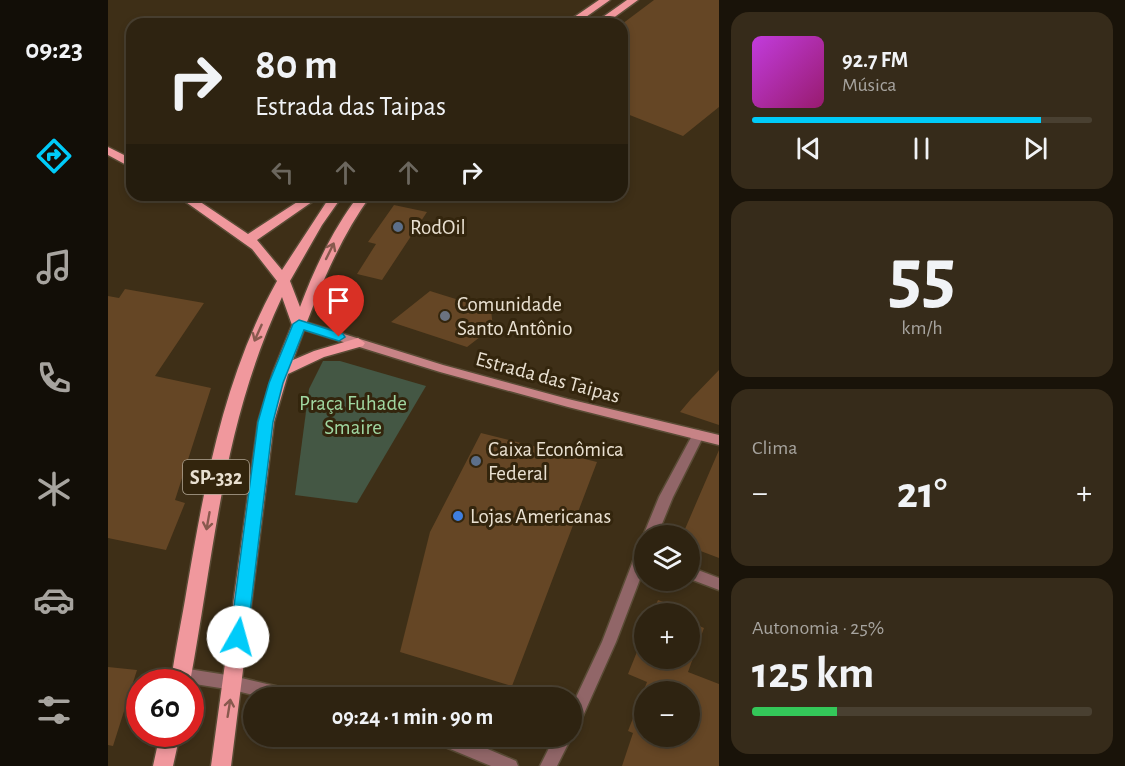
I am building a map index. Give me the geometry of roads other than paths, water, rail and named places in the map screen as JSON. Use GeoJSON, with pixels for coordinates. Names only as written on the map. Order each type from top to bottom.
{"type":"FeatureCollection","features":[{"type":"Feature","properties":{"kind":"main road"},"geometry":{"type":"LineString","coordinates":[[578,18],[605,0]]}},
{"type":"Feature","properties":{"kind":"main road"},"geometry":{"type":"LineString","coordinates":[[607,18],[633,0]]}},
{"type":"Feature","properties":{"kind":"main road"},"geometry":{"type":"LineString","coordinates":[[108,150],[126,160]]}},
{"type":"Feature","properties":{"kind":"main road"},"geometry":{"type":"LineString","coordinates":[[191,201],[250,239],[273,264],[283,280],[299,324]]}},
{"type":"Feature","properties":{"kind":"main road"},"geometry":{"type":"LineString","coordinates":[[250,239],[307,201]]}},
{"type":"Feature","properties":{"kind":"main road","name":"SP-332"},"geometry":{"type":"LineString","coordinates":[[183,669],[219,458],[244,368],[257,334],[283,280],[333,201]]}},
{"type":"Feature","properties":{"kind":"main road","name":"SP-332"},"geometry":{"type":"LineString","coordinates":[[221,766],[266,422],[280,372],[299,324],[333,246],[361,201]]}},
{"type":"Feature","properties":{"kind":"main road","name":"Estrada das Taipas"},"geometry":{"type":"LineString","coordinates":[[299,324],[568,403],[718,440]]}},
{"type":"Feature","properties":{"kind":"main road"},"geometry":{"type":"LineString","coordinates":[[280,372],[319,354],[358,343]]}},
{"type":"Feature","properties":{"kind":"main road"},"geometry":{"type":"LineString","coordinates":[[163,766],[167,747]]}},
{"type":"Feature","properties":{"kind":"street"},"geometry":{"type":"LineString","coordinates":[[655,525],[666,497],[698,435]]}},
{"type":"Feature","properties":{"kind":"street"},"geometry":{"type":"LineString","coordinates":[[700,577],[718,584]]}},
{"type":"Feature","properties":{"kind":"street"},"geometry":{"type":"LineString","coordinates":[[582,700],[609,642],[634,578]]}},
{"type":"Feature","properties":{"kind":"street"},"geometry":{"type":"LineString","coordinates":[[204,681],[250,687]]}},
{"type":"Feature","properties":{"kind":"street"},"geometry":{"type":"LineString","coordinates":[[464,747],[510,766]]}},
{"type":"Feature","properties":{"kind":"street"},"geometry":{"type":"LineString","coordinates":[[548,766],[558,747]]}},
{"type":"Feature","properties":{"kind":"place","name":"RodOil"},"geometry":{"type":"Point","coordinates":[398,227]}},
{"type":"Feature","properties":{"kind":"place","name":"Comunidade Santo Antônio"},"geometry":{"type":"Point","coordinates":[445,316]}},
{"type":"Feature","properties":{"kind":"place","name":"Caixa Econômica Federal"},"geometry":{"type":"Point","coordinates":[476,461]}},
{"type":"Feature","properties":{"kind":"place","name":"Lojas Americanas"},"geometry":{"type":"Point","coordinates":[458,516]}},
{"type":"Feature","properties":{"kind":"park label","name":"Praça Fuhade Smaire"},"geometry":{"type":"Point","coordinates":[353,415]}}]}
